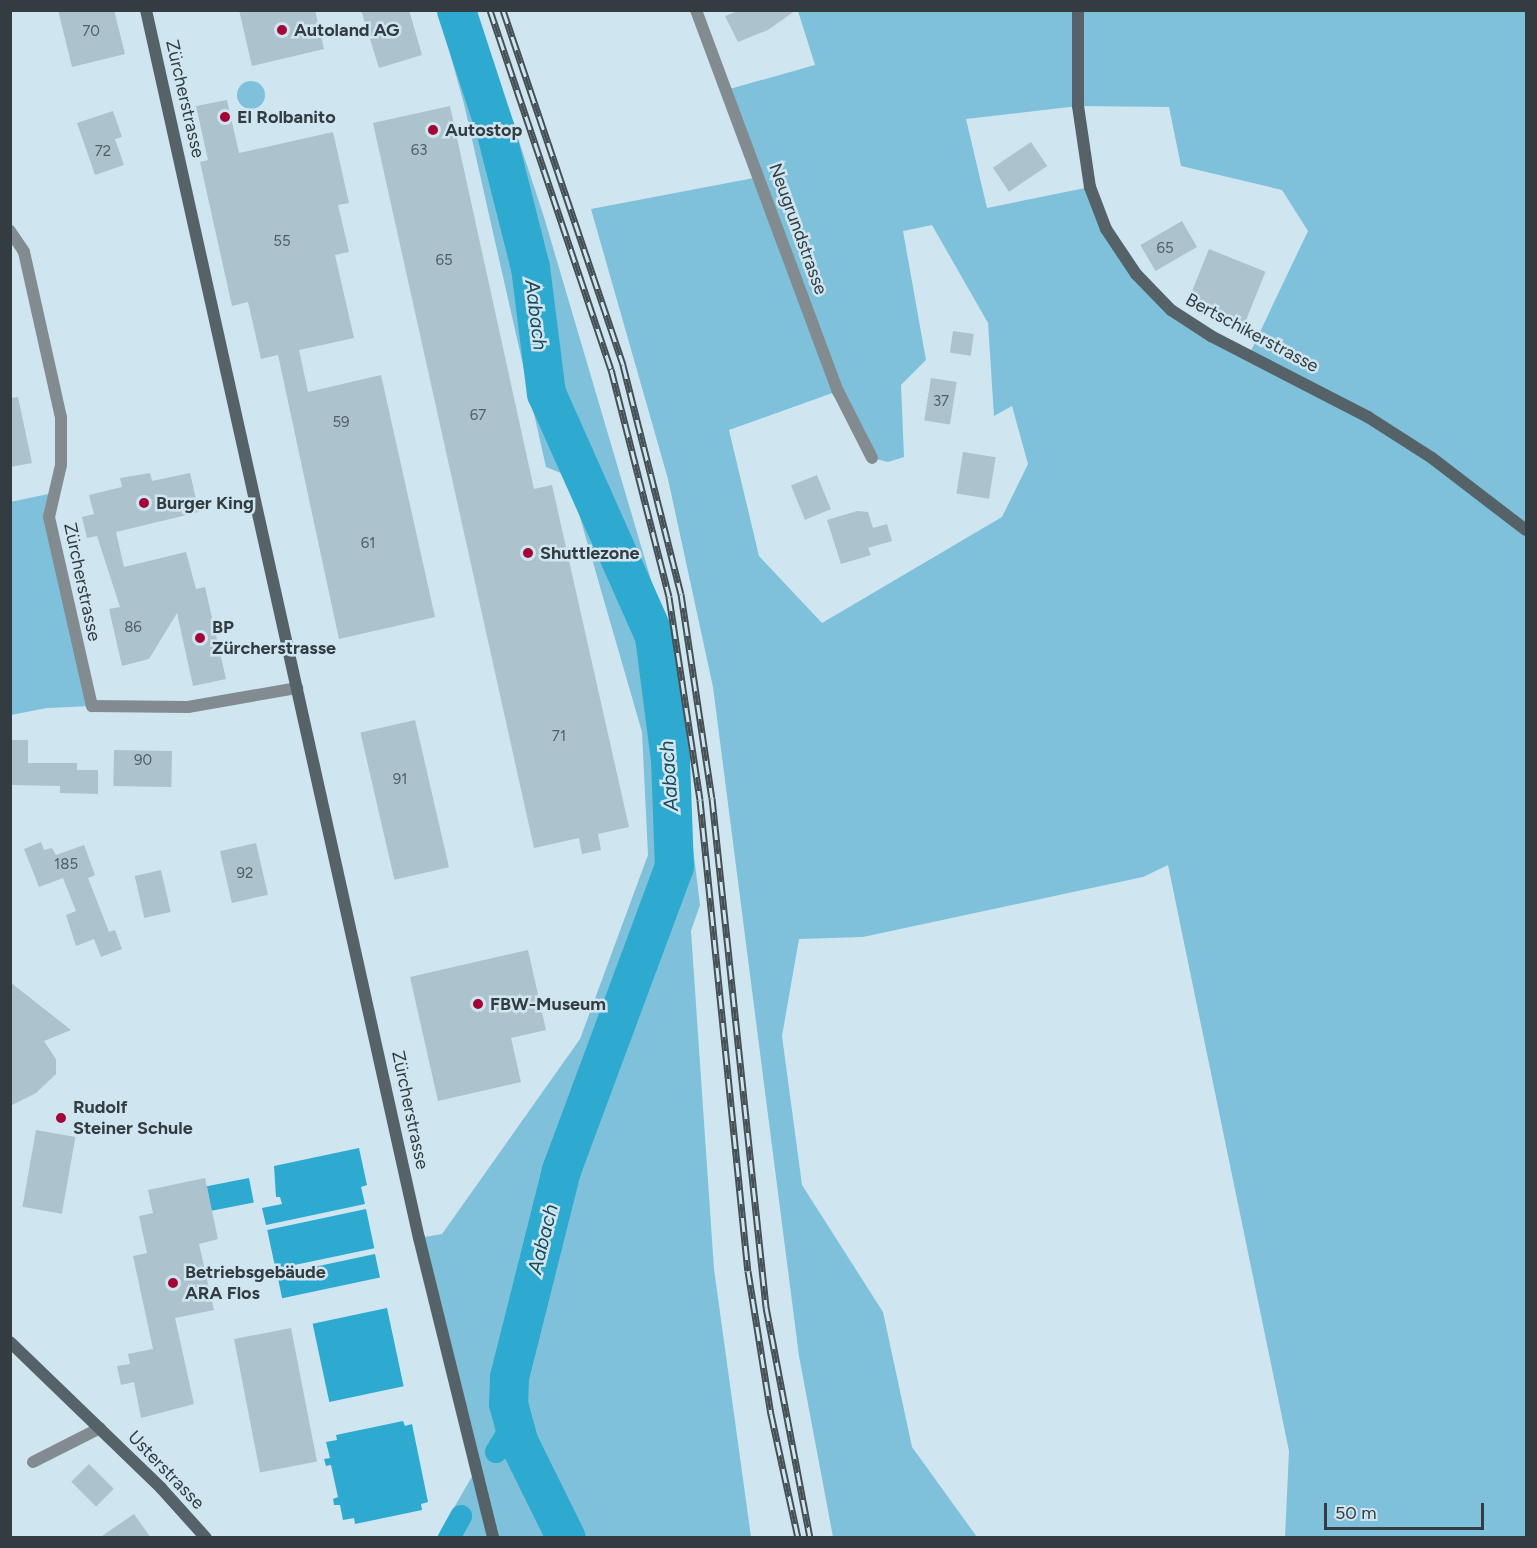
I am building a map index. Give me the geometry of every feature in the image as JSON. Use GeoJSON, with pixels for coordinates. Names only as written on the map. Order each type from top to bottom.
{"type":"FeatureCollection","features":[{"type":"Feature","properties":{"kind":"main road","name":"Zürcherstrasse"},"geometry":{"type":"LineString","coordinates":[[146,10],[422,1249],[493,1538]]}},
{"type":"Feature","properties":{"kind":"main road","name":"Bertschikerstrasse"},"geometry":{"type":"LineString","coordinates":[[1078,10],[1078,106],[1090,187],[1106,229],[1136,274],[1171,310],[1212,336],[1368,417],[1432,458],[1527,530]]}},
{"type":"Feature","properties":{"kind":"main road","name":"Usterstrasse"},"geometry":{"type":"LineString","coordinates":[[10,1342],[100,1428],[206,1538]]}},
{"type":"Feature","properties":{"kind":"street","name":"Neugrundstrasse"},"geometry":{"type":"LineString","coordinates":[[696,10],[838,391],[872,458]]}},
{"type":"Feature","properties":{"kind":"street","name":"Zürcherstrasse"},"geometry":{"type":"LineString","coordinates":[[10,231],[24,252],[61,418],[62,465],[50,518],[92,706],[188,707],[297,688]]}},
{"type":"Feature","properties":{"kind":"street","name":"Usterstrasse"},"geometry":{"type":"LineString","coordinates":[[33,1462],[100,1428]]}},
{"type":"Feature","properties":{"kind":"shaded area"},"geometry":{"type":"Polygon","coordinates":[[[476,10],[544,217],[667,634],[700,905],[691,931],[714,1269],[751,1537],[437,1537],[474,1473],[419,1238],[442,1234],[580,1039],[648,855],[642,732],[568,476],[546,467],[464,104],[438,11],[476,10]]]}},
{"type":"Feature","properties":{"kind":"shaded area"},"geometry":{"type":"Polygon","coordinates":[[[798,11],[1526,11],[1526,1537],[1285,1537],[1289,1451],[1168,865],[1143,877],[863,937],[799,939],[782,1036],[802,1185],[883,1312],[912,1447],[977,1537],[833,1537],[799,1356],[713,687],[668,479],[591,209],[759,177],[726,90],[815,65],[798,11]],[[1078,106],[966,119],[987,208],[1090,187],[1106,229],[1171,310],[1249,355],[1308,231],[1282,190],[1181,166],[1169,107],[1078,106]],[[932,225],[903,231],[926,360],[901,385],[904,457],[888,462],[872,458],[838,391],[729,430],[759,556],[822,623],[1002,517],[1028,464],[1012,406],[994,416],[988,323],[932,225]]]}},
{"type":"Feature","properties":{"kind":"shaded area"},"geometry":{"type":"Polygon","coordinates":[[[251,81],[261,85],[265,95],[261,105],[251,109],[241,105],[237,95],[241,85],[251,81]]]}},
{"type":"Feature","properties":{"kind":"shaded area"},"geometry":{"type":"Polygon","coordinates":[[[53,493],[50,518],[92,706],[47,708],[11,715],[10,502],[53,493]]]}},
{"type":"Feature","properties":{"kind":"shaded area"},"geometry":{"type":"Polygon","coordinates":[[[359,1148],[367,1185],[361,1187],[365,1204],[266,1225],[262,1208],[282,1204],[280,1197],[276,1197],[274,1166],[359,1148]]]}},
{"type":"Feature","properties":{"kind":"shaded area"},"geometry":{"type":"Polygon","coordinates":[[[249,1178],[254,1203],[212,1211],[207,1186],[249,1178]]]}},
{"type":"Feature","properties":{"kind":"shaded area"},"geometry":{"type":"Polygon","coordinates":[[[366,1209],[374,1248],[276,1269],[267,1230],[366,1209]]]}},
{"type":"Feature","properties":{"kind":"shaded area"},"geometry":{"type":"Polygon","coordinates":[[[375,1254],[380,1277],[282,1298],[277,1275],[375,1254]]]}},
{"type":"Feature","properties":{"kind":"shaded area"},"geometry":{"type":"Polygon","coordinates":[[[387,1308],[404,1386],[329,1402],[313,1324],[387,1308]]]}},
{"type":"Feature","properties":{"kind":"shaded area"},"geometry":{"type":"Polygon","coordinates":[[[403,1421],[405,1426],[412,1424],[428,1502],[421,1504],[422,1510],[355,1524],[354,1518],[343,1520],[340,1505],[334,1505],[333,1499],[338,1497],[331,1465],[326,1466],[324,1459],[330,1458],[326,1442],[337,1440],[336,1435],[403,1421]]]}},
{"type":"Feature","properties":{"kind":"building"},"geometry":{"type":"Polygon","coordinates":[[[58,10],[114,10],[125,54],[72,67],[58,10]]]}},
{"type":"Feature","properties":{"kind":"building","name":"Autoland AG"},"geometry":{"type":"Polygon","coordinates":[[[239,10],[315,10],[324,49],[252,66],[239,10]]]}},
{"type":"Feature","properties":{"kind":"building"},"geometry":{"type":"Polygon","coordinates":[[[361,10],[409,10],[422,55],[379,68],[361,10]]]}},
{"type":"Feature","properties":{"kind":"building"},"geometry":{"type":"Polygon","coordinates":[[[740,10],[796,10],[768,30],[738,42],[725,16],[740,10]]]}},
{"type":"Feature","properties":{"kind":"building"},"geometry":{"type":"Polygon","coordinates":[[[227,100],[239,153],[333,132],[349,203],[338,205],[349,252],[335,255],[354,338],[299,350],[308,392],[381,375],[435,617],[339,639],[278,355],[261,359],[248,302],[232,306],[200,162],[208,160],[196,106],[227,100]]]}},
{"type":"Feature","properties":{"kind":"building"},"geometry":{"type":"Polygon","coordinates":[[[450,106],[534,489],[552,485],[629,827],[598,834],[601,850],[582,854],[579,838],[534,848],[373,123],[450,106]]]}},
{"type":"Feature","properties":{"kind":"building"},"geometry":{"type":"Polygon","coordinates":[[[113,111],[122,137],[115,139],[124,165],[95,175],[77,123],[113,111]]]}},
{"type":"Feature","properties":{"kind":"building"},"geometry":{"type":"Polygon","coordinates":[[[1031,142],[1047,166],[1009,192],[993,168],[1031,142]]]}},
{"type":"Feature","properties":{"kind":"building"},"geometry":{"type":"Polygon","coordinates":[[[1182,221],[1197,247],[1155,271],[1140,245],[1182,221]]]}},
{"type":"Feature","properties":{"kind":"building"},"geometry":{"type":"Polygon","coordinates":[[[1209,249],[1266,272],[1245,324],[1188,301],[1209,249]]]}},
{"type":"Feature","properties":{"kind":"building"},"geometry":{"type":"Polygon","coordinates":[[[953,331],[974,334],[971,356],[950,353],[953,331]]]}},
{"type":"Feature","properties":{"kind":"building"},"geometry":{"type":"Polygon","coordinates":[[[931,378],[957,382],[950,425],[924,420],[931,378]]]}},
{"type":"Feature","properties":{"kind":"building"},"geometry":{"type":"Polygon","coordinates":[[[18,397],[32,463],[10,467],[10,398],[18,397]]]}},
{"type":"Feature","properties":{"kind":"building"},"geometry":{"type":"Polygon","coordinates":[[[963,452],[996,457],[989,499],[956,493],[963,452]]]}},
{"type":"Feature","properties":{"kind":"building"},"geometry":{"type":"Polygon","coordinates":[[[150,473],[152,481],[190,473],[199,512],[116,532],[124,567],[186,552],[196,589],[205,587],[226,679],[193,686],[177,613],[149,659],[122,666],[109,609],[120,607],[97,536],[87,538],[82,517],[94,514],[89,495],[122,487],[120,478],[150,473]]]}},
{"type":"Feature","properties":{"kind":"building"},"geometry":{"type":"Polygon","coordinates":[[[817,475],[831,509],[805,520],[791,485],[817,475]]]}},
{"type":"Feature","properties":{"kind":"building"},"geometry":{"type":"Polygon","coordinates":[[[857,511],[868,512],[873,528],[887,524],[892,541],[868,548],[871,555],[841,564],[827,520],[857,511]]]}},
{"type":"Feature","properties":{"kind":"building"},"geometry":{"type":"Polygon","coordinates":[[[415,720],[449,867],[394,880],[360,733],[415,720]]]}},
{"type":"Feature","properties":{"kind":"building"},"geometry":{"type":"Polygon","coordinates":[[[10,740],[28,740],[28,763],[77,763],[77,770],[98,770],[98,794],[60,793],[60,786],[10,785],[10,740]]]}},
{"type":"Feature","properties":{"kind":"building"},"geometry":{"type":"Polygon","coordinates":[[[114,750],[172,751],[171,787],[113,786],[114,750]]]}},
{"type":"Feature","properties":{"kind":"building"},"geometry":{"type":"Polygon","coordinates":[[[41,842],[44,850],[52,848],[56,855],[84,845],[95,875],[88,878],[109,932],[115,930],[122,949],[101,957],[94,939],[76,946],[66,915],[76,911],[63,878],[39,887],[24,849],[41,842]]]}},
{"type":"Feature","properties":{"kind":"building"},"geometry":{"type":"Polygon","coordinates":[[[256,843],[268,895],[232,903],[220,851],[256,843]]]}},
{"type":"Feature","properties":{"kind":"building"},"geometry":{"type":"Polygon","coordinates":[[[161,870],[171,912],[144,918],[135,876],[161,870]]]}},
{"type":"Feature","properties":{"kind":"building","name":"FBW-Museum"},"geometry":{"type":"Polygon","coordinates":[[[528,950],[546,1030],[511,1038],[521,1082],[438,1101],[410,977],[528,950]]]}},
{"type":"Feature","properties":{"kind":"building"},"geometry":{"type":"Polygon","coordinates":[[[10,982],[71,1030],[44,1041],[56,1059],[56,1074],[36,1093],[10,1106],[10,982]]]}},
{"type":"Feature","properties":{"kind":"building"},"geometry":{"type":"Polygon","coordinates":[[[36,1130],[75,1137],[62,1214],[22,1207],[36,1130]]]}},
{"type":"Feature","properties":{"kind":"building","name":"Betriebsgebäude ARA Flos"},"geometry":{"type":"Polygon","coordinates":[[[205,1178],[218,1239],[199,1244],[214,1310],[175,1318],[194,1404],[141,1418],[134,1382],[121,1385],[117,1366],[130,1364],[128,1354],[153,1349],[133,1256],[147,1253],[139,1216],[153,1213],[148,1190],[205,1178]]]}},
{"type":"Feature","properties":{"kind":"building"},"geometry":{"type":"Polygon","coordinates":[[[291,1328],[317,1462],[260,1473],[234,1339],[291,1328]]]}},
{"type":"Feature","properties":{"kind":"building"},"geometry":{"type":"Polygon","coordinates":[[[89,1464],[114,1489],[96,1506],[71,1482],[89,1464]]]}},
{"type":"Feature","properties":{"kind":"building"},"geometry":{"type":"Polygon","coordinates":[[[134,1514],[151,1538],[99,1538],[134,1514]]]}},
{"type":"Feature","properties":{"kind":"waterway","name":"Aabach"},"geometry":{"type":"LineString","coordinates":[[456,10],[495,129],[530,267],[546,393],[654,636],[670,759],[674,866],[561,1170],[509,1377],[508,1403],[518,1441],[566,1538]]}},
{"type":"Feature","properties":{"kind":"waterway"},"geometry":{"type":"LineString","coordinates":[[496,1452],[512,1425]]}},
{"type":"Feature","properties":{"kind":"waterway"},"geometry":{"type":"LineString","coordinates":[[449,1538],[461,1516]]}},
{"type":"Feature","properties":{"kind":"railway"},"geometry":{"type":"LineString","coordinates":[[490,10],[611,369],[669,597],[700,800],[748,1271],[771,1414],[798,1538]]}},
{"type":"Feature","properties":{"kind":"railway"},"geometry":{"type":"LineString","coordinates":[[503,10],[623,365],[681,594],[712,798],[766,1307],[810,1538]]}},
{"type":"Feature","properties":{"kind":"place","name":"Autoland AG"},"geometry":{"type":"Point","coordinates":[282,30]}},
{"type":"Feature","properties":{"kind":"place","name":"El Rolbanito"},"geometry":{"type":"Point","coordinates":[225,117]}},
{"type":"Feature","properties":{"kind":"place","name":"Autostop"},"geometry":{"type":"Point","coordinates":[433,130]}},
{"type":"Feature","properties":{"kind":"place","name":"Burger King"},"geometry":{"type":"Point","coordinates":[144,503]}},
{"type":"Feature","properties":{"kind":"place","name":"Shuttlezone"},"geometry":{"type":"Point","coordinates":[528,553]}},
{"type":"Feature","properties":{"kind":"place","name":"BP Zürcherstrasse"},"geometry":{"type":"Point","coordinates":[200,638]}},
{"type":"Feature","properties":{"kind":"place","name":"FBW-Museum"},"geometry":{"type":"Point","coordinates":[478,1004]}},
{"type":"Feature","properties":{"kind":"place","name":"Rudolf Steiner Schule"},"geometry":{"type":"Point","coordinates":[61,1118]}},
{"type":"Feature","properties":{"kind":"place","name":"Betriebsgebäude ARA Flos"},"geometry":{"type":"Point","coordinates":[173,1283]}}]}
